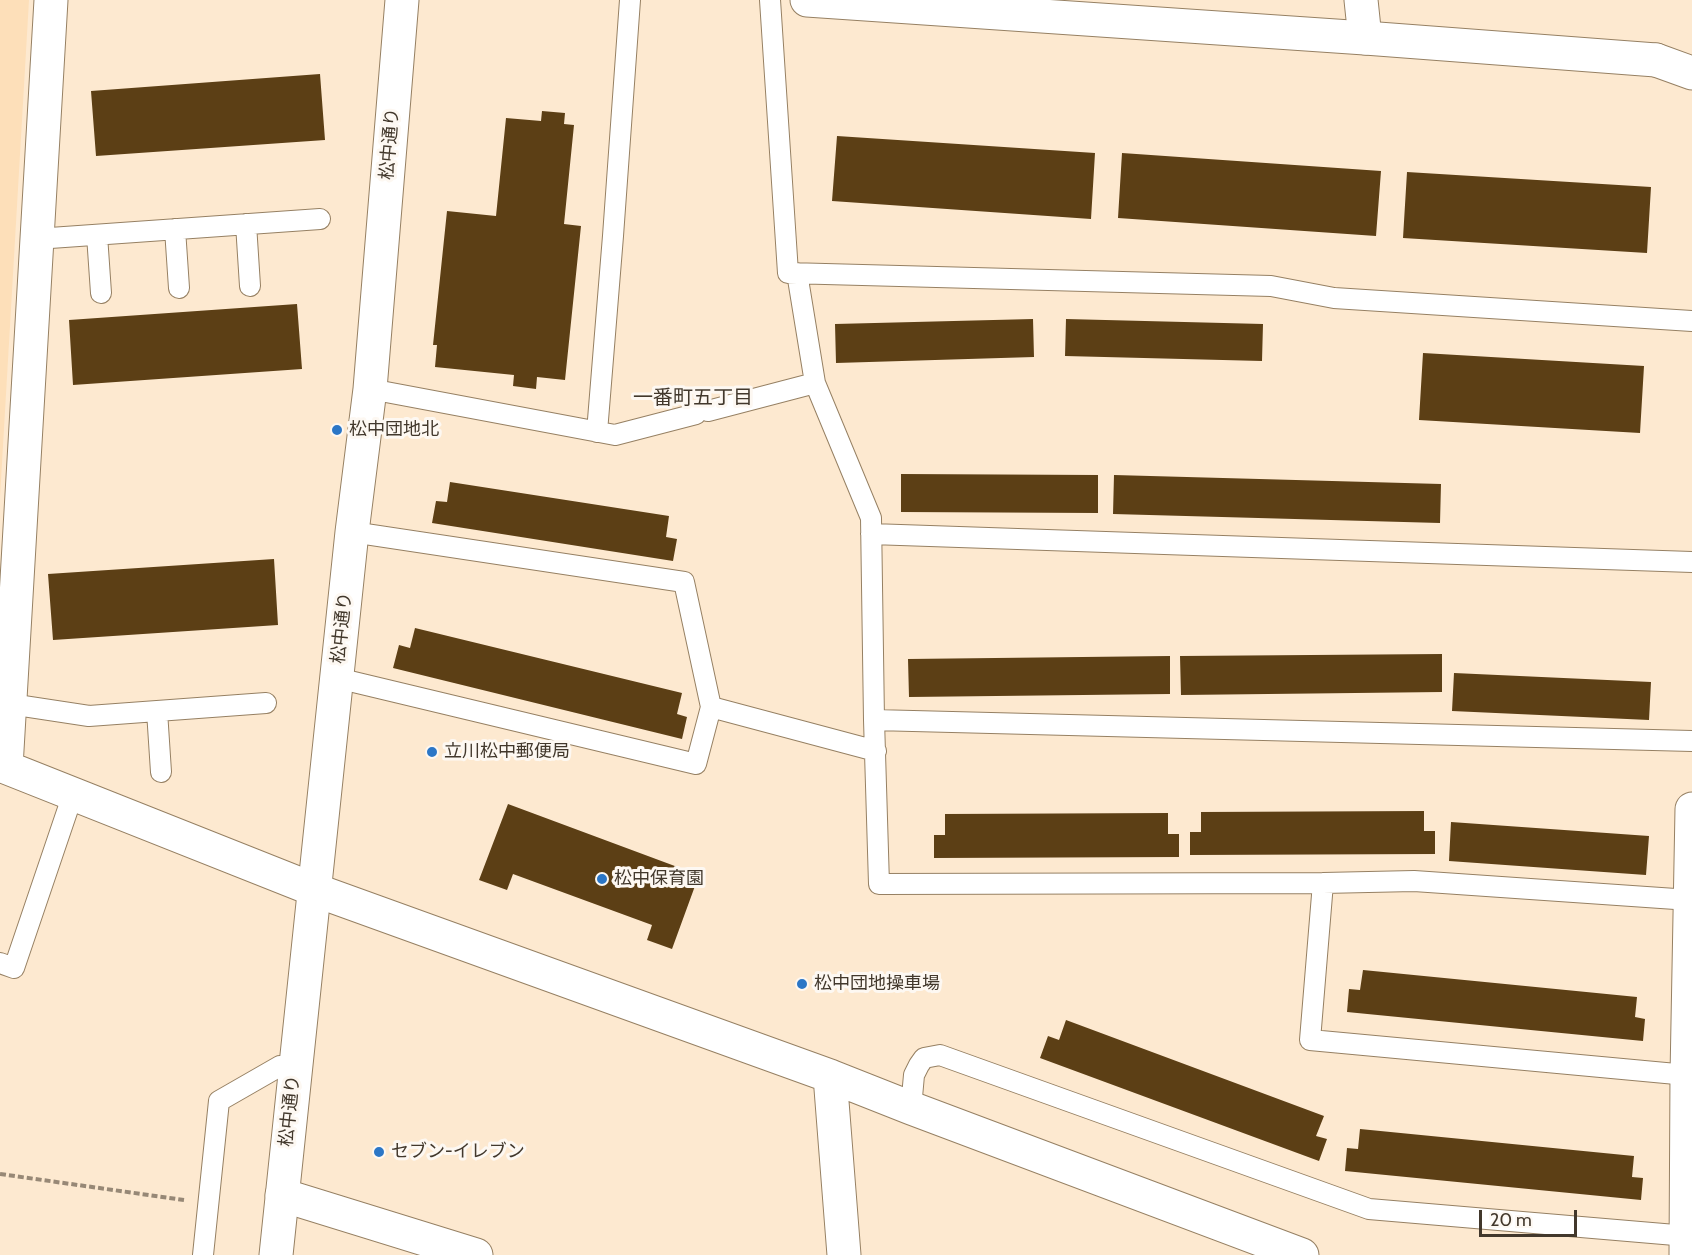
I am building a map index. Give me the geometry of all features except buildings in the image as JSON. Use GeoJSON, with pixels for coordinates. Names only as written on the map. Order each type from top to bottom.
{"type":"FeatureCollection","features":[{"type":"Feature","properties":{"kind":"street"},"geometry":{"type":"LineString","coordinates":[[51,0],[10,704],[3,766],[315,890],[830,1076],[1302,1255]]}},
{"type":"Feature","properties":{"kind":"street","name":"松中通り"},"geometry":{"type":"LineString","coordinates":[[276,1255],[352,532],[370,389],[402,0]]}},
{"type":"Feature","properties":{"kind":"street"},"geometry":{"type":"LineString","coordinates":[[807,0],[1656,60],[1692,73]]}},
{"type":"Feature","properties":{"kind":"street"},"geometry":{"type":"LineString","coordinates":[[1361,0],[1365,38]]}},
{"type":"Feature","properties":{"kind":"street"},"geometry":{"type":"LineString","coordinates":[[1686,1246],[1692,809]]}},
{"type":"Feature","properties":{"kind":"street"},"geometry":{"type":"LineString","coordinates":[[830,1076],[844,1255]]}},
{"type":"Feature","properties":{"kind":"street"},"geometry":{"type":"LineString","coordinates":[[282,1195],[476,1255]]}},
{"type":"Feature","properties":{"kind":"lane"},"geometry":{"type":"LineString","coordinates":[[597,432],[630,0]]}},
{"type":"Feature","properties":{"kind":"lane"},"geometry":{"type":"LineString","coordinates":[[770,0],[788,273],[1271,286],[1334,298],[1692,321]]}},
{"type":"Feature","properties":{"kind":"lane"},"geometry":{"type":"LineString","coordinates":[[36,239],[320,219]]}},
{"type":"Feature","properties":{"kind":"lane"},"geometry":{"type":"LineString","coordinates":[[246,224],[250,286]]}},
{"type":"Feature","properties":{"kind":"lane"},"geometry":{"type":"LineString","coordinates":[[175,230],[179,288]]}},
{"type":"Feature","properties":{"kind":"lane"},"geometry":{"type":"LineString","coordinates":[[97,235],[100,293]]}},
{"type":"Feature","properties":{"kind":"lane"},"geometry":{"type":"LineString","coordinates":[[797,273],[815,382],[872,518],[874,720],[879,884],[1414,881],[1690,900]]}},
{"type":"Feature","properties":{"kind":"lane"},"geometry":{"type":"LineString","coordinates":[[370,389],[615,435],[815,382]]}},
{"type":"Feature","properties":{"kind":"lane"},"geometry":{"type":"LineString","coordinates":[[337,678],[696,764],[711,707],[684,582],[352,532]]}},
{"type":"Feature","properties":{"kind":"lane"},"geometry":{"type":"LineString","coordinates":[[871,534],[1692,562]]}},
{"type":"Feature","properties":{"kind":"lane"},"geometry":{"type":"LineString","coordinates":[[10,704],[89,716],[266,703]]}},
{"type":"Feature","properties":{"kind":"lane"},"geometry":{"type":"LineString","coordinates":[[711,707],[876,752]]}},
{"type":"Feature","properties":{"kind":"lane"},"geometry":{"type":"LineString","coordinates":[[157,711],[161,772]]}},
{"type":"Feature","properties":{"kind":"lane"},"geometry":{"type":"LineString","coordinates":[[874,720],[1692,741]]}},
{"type":"Feature","properties":{"kind":"lane"},"geometry":{"type":"LineString","coordinates":[[0,963],[14,968],[73,794]]}},
{"type":"Feature","properties":{"kind":"lane"},"geometry":{"type":"LineString","coordinates":[[1323,883],[1310,1040],[1687,1075]]}},
{"type":"Feature","properties":{"kind":"lane"},"geometry":{"type":"LineString","coordinates":[[911,1108],[914,1075],[919,1065],[924,1058],[940,1055],[1370,1209],[1686,1246]]}},
{"type":"Feature","properties":{"kind":"lane"},"geometry":{"type":"LineString","coordinates":[[203,1255],[219,1101],[280,1066],[295,1067]]}},
{"type":"Feature","properties":{"kind":"path"},"geometry":{"type":"LineString","coordinates":[[0,1174],[209,1203]]}},
{"type":"Feature","properties":{"kind":"shaded area"},"geometry":{"type":"Polygon","coordinates":[[[0,0],[29,0],[0,497],[0,0]]]}},
{"type":"Feature","properties":{"kind":"place","name":"松中団地北"},"geometry":{"type":"Point","coordinates":[337,430]}},
{"type":"Feature","properties":{"kind":"place","name":"立川松中郵便局"},"geometry":{"type":"Point","coordinates":[432,752]}},
{"type":"Feature","properties":{"kind":"place","name":"松中保育園"},"geometry":{"type":"Point","coordinates":[602,879]}},
{"type":"Feature","properties":{"kind":"place","name":"松中団地操車場"},"geometry":{"type":"Point","coordinates":[802,984]}},
{"type":"Feature","properties":{"kind":"place","name":"セブン-イレブン"},"geometry":{"type":"Point","coordinates":[379,1152]}},
{"type":"Feature","properties":{"kind":"district","name":"一番町五丁目"},"geometry":{"type":"Point","coordinates":[693,398]}}]}
